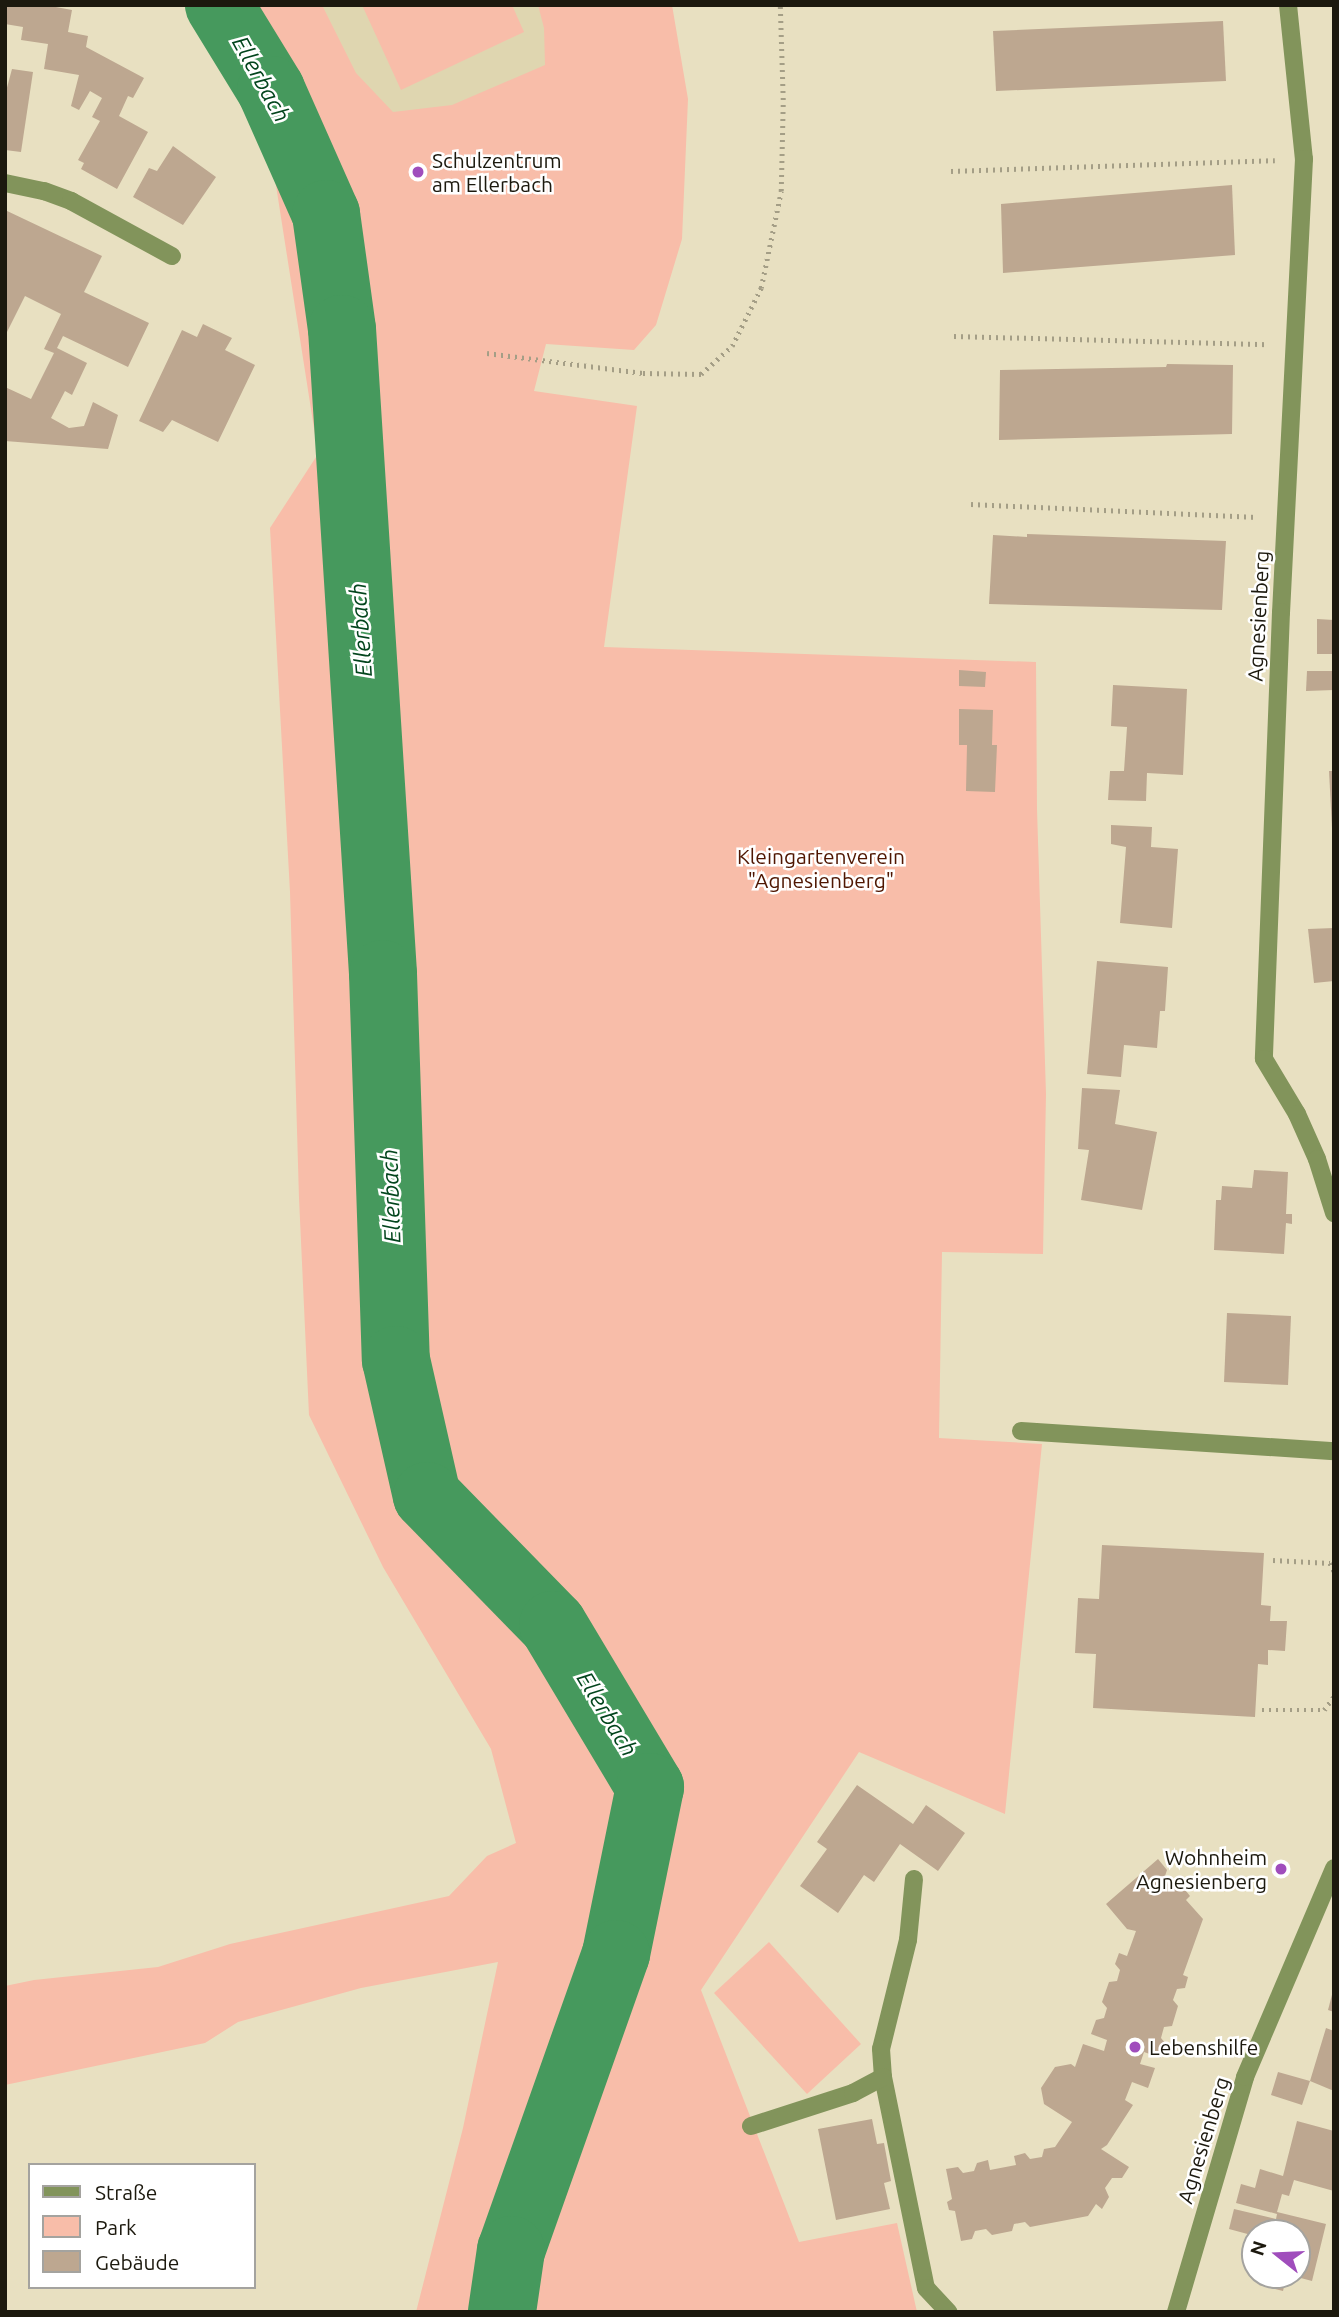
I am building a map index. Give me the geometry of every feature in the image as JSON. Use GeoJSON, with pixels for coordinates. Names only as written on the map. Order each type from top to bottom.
{"type":"FeatureCollection","features":[{"type":"Feature","properties":{"kind":"street","name":"Agnesienberg"},"geometry":{"type":"LineString","coordinates":[[1288,5],[1304,159],[1264,1059],[1297,1114],[1317,1159],[1334,1213]]}},
{"type":"Feature","properties":{"kind":"street"},"geometry":{"type":"LineString","coordinates":[[5,183],[44,191],[71,201],[172,256]]}},
{"type":"Feature","properties":{"kind":"street"},"geometry":{"type":"LineString","coordinates":[[1021,1431],[1334,1451]]}},
{"type":"Feature","properties":{"kind":"street","name":"Agnesienberg"},"geometry":{"type":"LineString","coordinates":[[1176,2312],[1245,2077],[1334,1868]]}},
{"type":"Feature","properties":{"kind":"street"},"geometry":{"type":"LineString","coordinates":[[914,1879],[908,1940],[881,2049],[883,2077],[926,2288],[948,2312]]}},
{"type":"Feature","properties":{"kind":"street"},"geometry":{"type":"LineString","coordinates":[[751,2126],[853,2093],[883,2077]]}},
{"type":"Feature","properties":{"kind":"path"},"geometry":{"type":"LineString","coordinates":[[487,354],[643,373],[701,374],[732,346],[761,288],[781,191],[780,5]]}},
{"type":"Feature","properties":{"kind":"path"},"geometry":{"type":"LineString","coordinates":[[951,171],[1304,159]]}},
{"type":"Feature","properties":{"kind":"path"},"geometry":{"type":"LineString","coordinates":[[954,336],[1295,345]]}},
{"type":"Feature","properties":{"kind":"path"},"geometry":{"type":"LineString","coordinates":[[971,504],[1286,519]]}},
{"type":"Feature","properties":{"kind":"path"},"geometry":{"type":"LineString","coordinates":[[1273,1560],[1330,1563],[1334,1571]]}},
{"type":"Feature","properties":{"kind":"path"},"geometry":{"type":"LineString","coordinates":[[1262,1710],[1324,1710],[1334,1696]]}},
{"type":"Feature","properties":{"kind":"shaded area","name":"Schulzentrum am Ellerbach"},"geometry":{"type":"Polygon","coordinates":[[[254,5],[622,5],[349,238],[254,5]]]}},
{"type":"Feature","properties":{"kind":"green space","name":"Kleingartenverein \"Agnesienberg\""},"geometry":{"type":"Polygon","coordinates":[[[194,5],[322,5],[356,73],[393,112],[452,105],[545,65],[544,28],[538,5],[672,5],[688,99],[682,239],[656,325],[634,350],[546,344],[534,391],[637,406],[604,647],[1036,662],[1037,809],[1046,1094],[1043,1254],[942,1252],[939,1438],[1042,1444],[1005,1814],[859,1752],[701,1990],[799,2242],[897,2223],[917,2312],[416,2312],[463,2128],[498,1962],[361,1988],[238,2022],[205,2043],[5,2085],[5,1986],[34,1980],[158,1967],[230,1944],[449,1896],[487,1856],[516,1843],[491,1749],[383,1567],[309,1415],[299,1198],[290,892],[270,528],[318,454],[270,147],[194,5]]]}},
{"type":"Feature","properties":{"kind":"green space"},"geometry":{"type":"Polygon","coordinates":[[[362,5],[512,5],[524,32],[401,90],[362,5]]]}},
{"type":"Feature","properties":{"kind":"green space"},"geometry":{"type":"Polygon","coordinates":[[[769,1942],[861,2044],[807,2094],[714,1993],[769,1942]]]}},
{"type":"Feature","properties":{"kind":"building"},"geometry":{"type":"Polygon","coordinates":[[[5,5],[45,5],[72,10],[68,32],[88,36],[86,47],[144,78],[133,98],[128,96],[119,116],[148,132],[117,189],[81,169],[84,163],[78,160],[100,121],[92,117],[102,98],[90,91],[79,110],[71,106],[79,75],[44,69],[48,44],[21,40],[23,27],[5,24],[5,5]]]}},
{"type":"Feature","properties":{"kind":"building"},"geometry":{"type":"Polygon","coordinates":[[[1223,21],[1226,81],[996,91],[993,31],[1223,21]]]}},
{"type":"Feature","properties":{"kind":"building"},"geometry":{"type":"Polygon","coordinates":[[[12,69],[33,72],[21,152],[5,150],[5,95],[12,69]]]}},
{"type":"Feature","properties":{"kind":"building"},"geometry":{"type":"Polygon","coordinates":[[[173,146],[216,177],[183,225],[133,197],[149,168],[157,171],[173,146]]]}},
{"type":"Feature","properties":{"kind":"building"},"geometry":{"type":"Polygon","coordinates":[[[1232,185],[1235,255],[1003,273],[1001,204],[1232,185]]]}},
{"type":"Feature","properties":{"kind":"building"},"geometry":{"type":"Polygon","coordinates":[[[5,210],[102,256],[84,292],[149,323],[128,367],[63,336],[57,348],[87,363],[72,395],[65,391],[51,418],[69,428],[84,426],[93,402],[118,415],[108,449],[5,441],[5,387],[31,399],[54,353],[44,349],[61,314],[25,296],[5,336],[5,210]]]}},
{"type":"Feature","properties":{"kind":"building"},"geometry":{"type":"Polygon","coordinates":[[[203,324],[232,338],[225,350],[255,365],[218,442],[172,420],[163,432],[139,421],[182,330],[197,337],[203,324]]]}},
{"type":"Feature","properties":{"kind":"building"},"geometry":{"type":"Polygon","coordinates":[[[1167,364],[1233,365],[1232,434],[999,440],[1000,370],[1166,367],[1167,364]]]}},
{"type":"Feature","properties":{"kind":"building"},"geometry":{"type":"Polygon","coordinates":[[[1027,534],[1226,541],[1222,610],[989,604],[993,535],[1027,537],[1027,534]]]}},
{"type":"Feature","properties":{"kind":"building"},"geometry":{"type":"Polygon","coordinates":[[[1317,619],[1334,620],[1334,654],[1317,654],[1317,619]]]}},
{"type":"Feature","properties":{"kind":"building"},"geometry":{"type":"Polygon","coordinates":[[[959,670],[986,672],[985,687],[959,686],[959,670]]]}},
{"type":"Feature","properties":{"kind":"building"},"geometry":{"type":"Polygon","coordinates":[[[1307,671],[1334,671],[1334,690],[1306,691],[1307,671]]]}},
{"type":"Feature","properties":{"kind":"building"},"geometry":{"type":"Polygon","coordinates":[[[1113,685],[1187,689],[1183,775],[1147,773],[1146,801],[1108,800],[1110,771],[1124,771],[1127,727],[1111,726],[1113,685]]]}},
{"type":"Feature","properties":{"kind":"building"},"geometry":{"type":"Polygon","coordinates":[[[959,709],[993,710],[992,745],[997,745],[995,792],[966,791],[967,745],[959,745],[959,709]]]}},
{"type":"Feature","properties":{"kind":"building"},"geometry":{"type":"Polygon","coordinates":[[[1329,771],[1334,771],[1334,828],[1332,828],[1329,771]]]}},
{"type":"Feature","properties":{"kind":"building"},"geometry":{"type":"Polygon","coordinates":[[[1111,825],[1152,827],[1151,847],[1178,849],[1172,928],[1120,923],[1126,847],[1111,844],[1111,825]]]}},
{"type":"Feature","properties":{"kind":"building"},"geometry":{"type":"Polygon","coordinates":[[[1334,928],[1334,981],[1314,983],[1308,929],[1334,928]]]}},
{"type":"Feature","properties":{"kind":"building"},"geometry":{"type":"Polygon","coordinates":[[[1097,961],[1168,967],[1165,1011],[1160,1011],[1157,1048],[1124,1045],[1121,1077],[1087,1074],[1097,961]]]}},
{"type":"Feature","properties":{"kind":"building"},"geometry":{"type":"Polygon","coordinates":[[[1082,1088],[1120,1090],[1115,1124],[1157,1132],[1142,1210],[1081,1200],[1089,1150],[1078,1149],[1082,1088]]]}},
{"type":"Feature","properties":{"kind":"building"},"geometry":{"type":"Polygon","coordinates":[[[1254,1170],[1288,1172],[1286,1214],[1292,1214],[1292,1224],[1286,1223],[1284,1254],[1214,1250],[1216,1200],[1221,1200],[1222,1186],[1252,1188],[1254,1170]]]}},
{"type":"Feature","properties":{"kind":"building"},"geometry":{"type":"Polygon","coordinates":[[[1227,1313],[1291,1316],[1288,1385],[1224,1382],[1227,1313]]]}},
{"type":"Feature","properties":{"kind":"building"},"geometry":{"type":"Polygon","coordinates":[[[1102,1545],[1264,1553],[1261,1605],[1271,1606],[1270,1621],[1287,1621],[1285,1651],[1268,1650],[1268,1665],[1258,1664],[1255,1717],[1093,1708],[1096,1654],[1075,1653],[1078,1598],[1099,1599],[1102,1545]]]}},
{"type":"Feature","properties":{"kind":"building"},"geometry":{"type":"Polygon","coordinates":[[[857,1785],[913,1824],[926,1805],[965,1833],[938,1871],[900,1844],[874,1882],[864,1875],[838,1913],[800,1886],[827,1849],[817,1842],[857,1785]]]}},
{"type":"Feature","properties":{"kind":"building","name":"Lebenshilfe"},"geometry":{"type":"Polygon","coordinates":[[[1158,1859],[1167,1870],[1164,1879],[1171,1888],[1182,1886],[1190,1896],[1186,1900],[1203,1919],[1183,1975],[1188,1977],[1185,1988],[1177,1989],[1173,2000],[1178,2006],[1172,2026],[1164,2027],[1161,2038],[1166,2044],[1161,2058],[1144,2052],[1140,2064],[1155,2068],[1148,2088],[1132,2082],[1125,2100],[1133,2105],[1107,2145],[1101,2149],[1129,2167],[1122,2178],[1112,2178],[1105,2188],[1109,2197],[1102,2209],[1096,2204],[1088,2216],[1030,2227],[1025,2222],[1014,2224],[1012,2231],[992,2235],[986,2229],[975,2231],[972,2239],[961,2241],[955,2211],[949,2210],[947,2202],[952,2199],[946,2169],[958,2167],[963,2173],[974,2171],[977,2163],[988,2160],[990,2170],[1016,2165],[1014,2156],[1025,2153],[1030,2159],[1042,2157],[1044,2149],[1055,2147],[1072,2122],[1044,2104],[1041,2088],[1055,2067],[1071,2064],[1075,2067],[1083,2044],[1104,2051],[1107,2040],[1091,2034],[1096,2020],[1104,2018],[1107,2008],[1102,2002],[1109,1982],[1117,1981],[1120,1970],[1115,1964],[1119,1953],[1127,1956],[1136,1931],[1127,1929],[1106,1904],[1158,1859]]]}},
{"type":"Feature","properties":{"kind":"building"},"geometry":{"type":"Polygon","coordinates":[[[1334,1991],[1334,2012],[1328,2010],[1334,1991]]]}},
{"type":"Feature","properties":{"kind":"building"},"geometry":{"type":"Polygon","coordinates":[[[1326,2028],[1334,2031],[1334,2091],[1310,2081],[1326,2028]]]}},
{"type":"Feature","properties":{"kind":"building"},"geometry":{"type":"Polygon","coordinates":[[[1278,2072],[1310,2081],[1302,2105],[1271,2095],[1278,2072]]]}},
{"type":"Feature","properties":{"kind":"building"},"geometry":{"type":"Polygon","coordinates":[[[872,2119],[877,2144],[884,2143],[891,2181],[884,2183],[890,2209],[836,2220],[818,2129],[872,2119]]]}},
{"type":"Feature","properties":{"kind":"building"},"geometry":{"type":"Polygon","coordinates":[[[1297,2121],[1334,2131],[1334,2191],[1294,2180],[1289,2196],[1282,2194],[1277,2212],[1306,2219],[1276,2219],[1277,2214],[1236,2203],[1241,2184],[1255,2188],[1260,2169],[1283,2176],[1297,2121]]]}},
{"type":"Feature","properties":{"kind":"building"},"geometry":{"type":"Polygon","coordinates":[[[1234,2209],[1276,2219],[1241,2219],[1241,2232],[1229,2229],[1234,2209]]]}},
{"type":"Feature","properties":{"kind":"building"},"geometry":{"type":"Polygon","coordinates":[[[1311,2220],[1326,2224],[1311,2281],[1311,2220]]]}},
{"type":"Feature","properties":{"kind":"waterway","name":"Ellerbach"},"geometry":{"type":"LineString","coordinates":[[219,5],[271,90],[326,214],[342,329],[383,974],[396,1360],[427,1496],[553,1625],[650,1787],[616,1954],[511,2250],[502,2312]]}},
{"type":"Feature","properties":{"kind":"place","name":"Schulzentrum am Ellerbach"},"geometry":{"type":"Point","coordinates":[418,172]}},
{"type":"Feature","properties":{"kind":"place","name":"Wohnheim Agnesienberg"},"geometry":{"type":"Point","coordinates":[1281,1869]}},
{"type":"Feature","properties":{"kind":"place","name":"Lebenshilfe"},"geometry":{"type":"Point","coordinates":[1135,2047]}}]}
